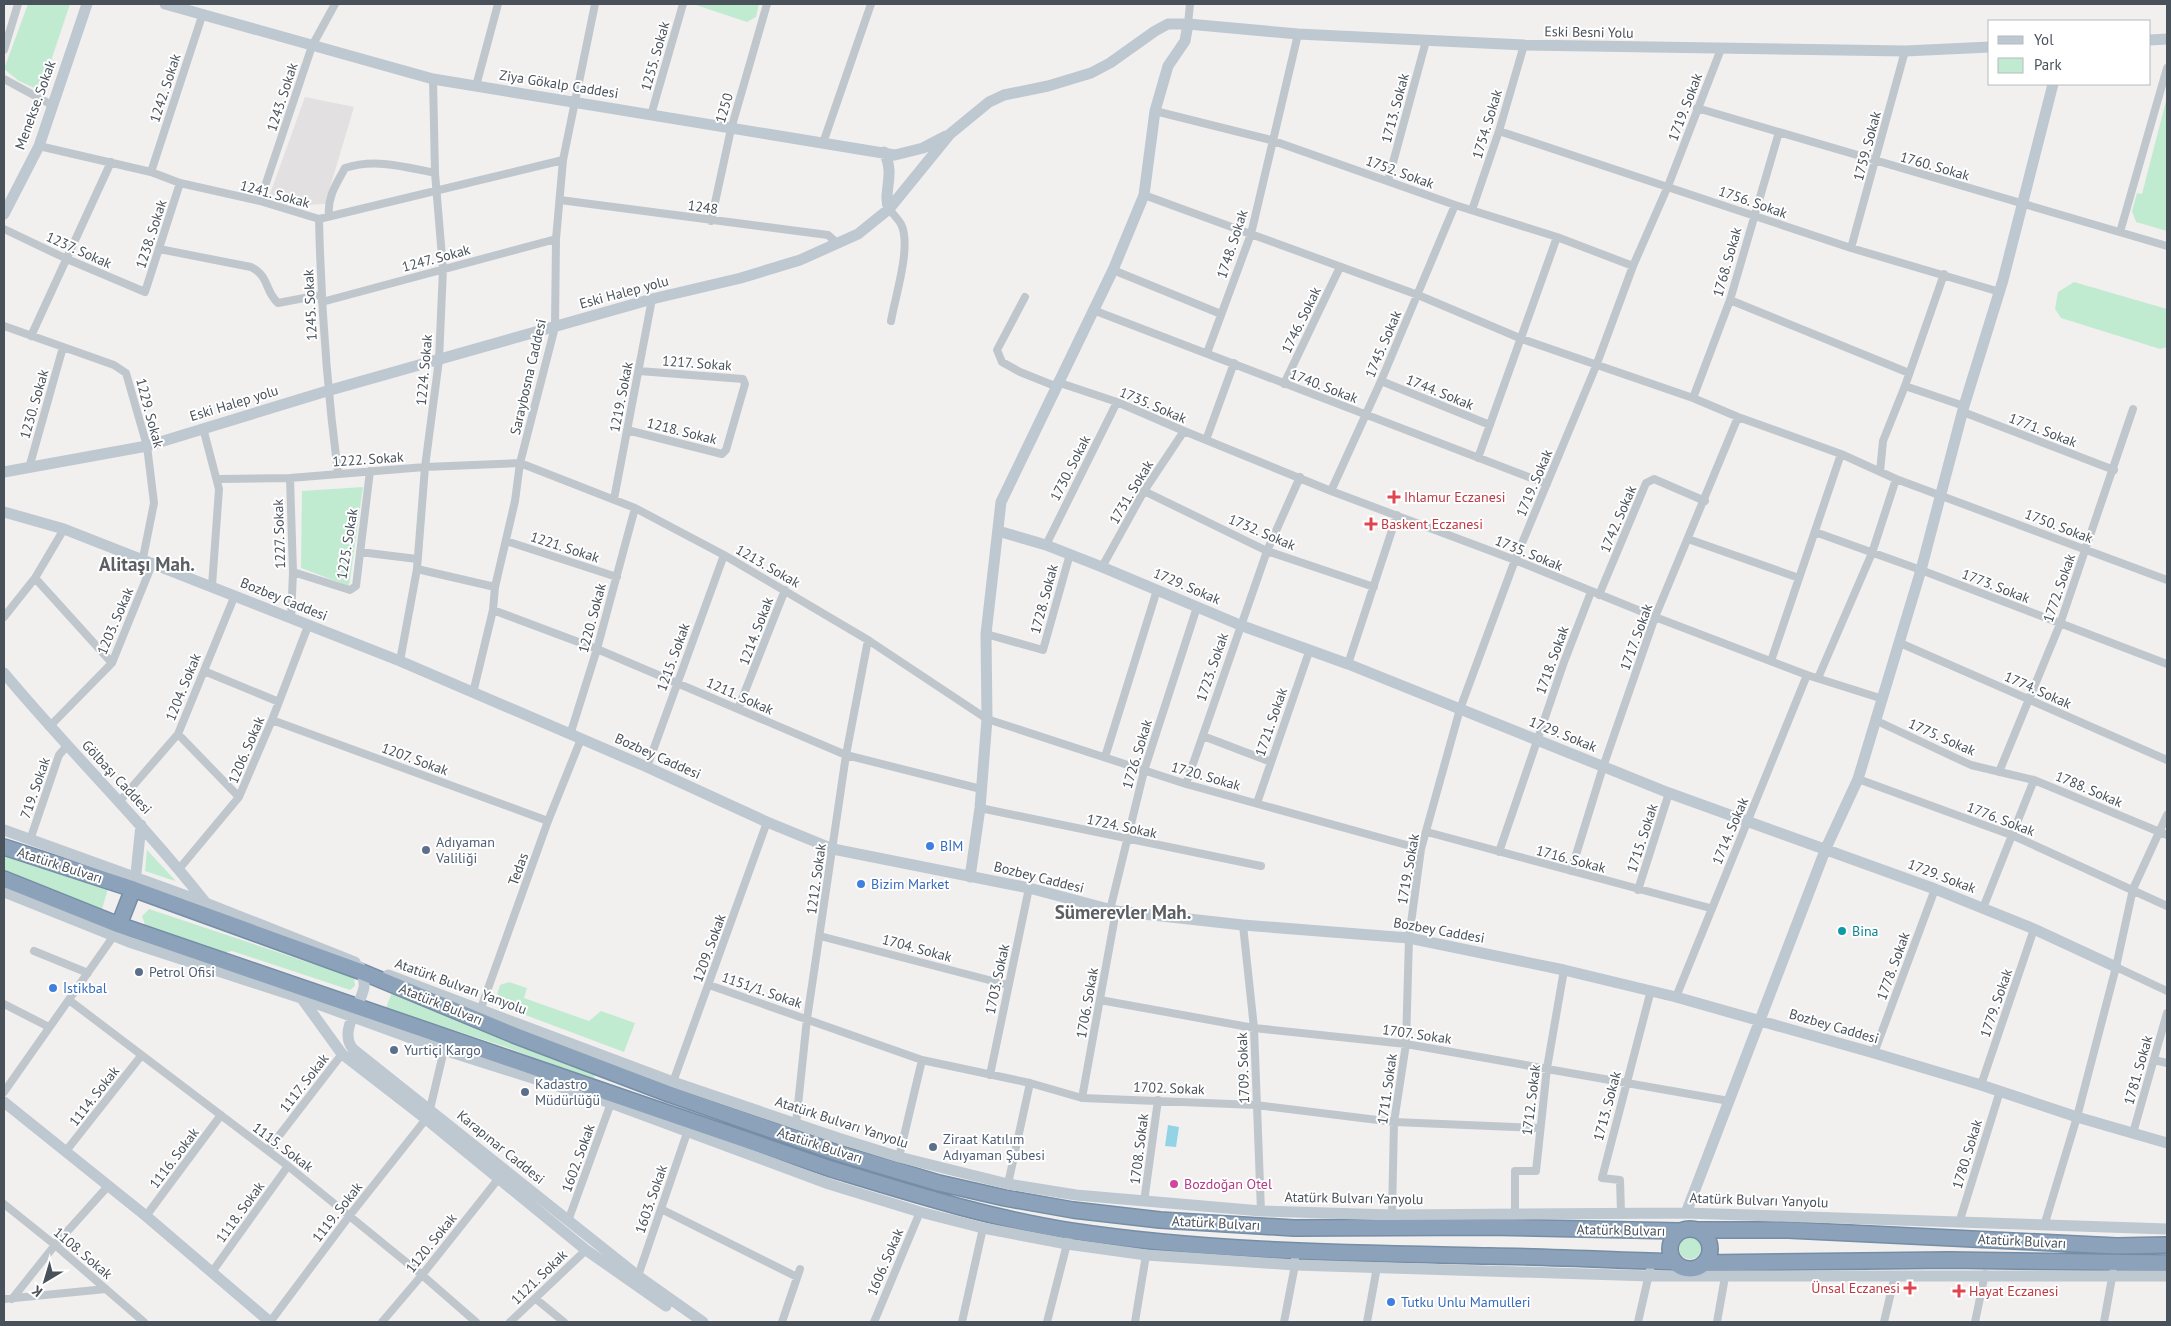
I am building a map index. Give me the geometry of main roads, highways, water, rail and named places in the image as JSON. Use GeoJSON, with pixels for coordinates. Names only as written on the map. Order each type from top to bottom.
{"type":"FeatureCollection","features":[{"type":"Feature","properties":{"kind":"highway","name":"Atatürk Bulvarı"},"geometry":{"type":"LineString","coordinates":[[4,846],[135,883],[360,968],[514,1035],[669,1094],[835,1152],[939,1183],[1005,1198],[1073,1210],[1160,1220],[1294,1228],[1488,1227],[1680,1231]]}},
{"type":"Feature","properties":{"kind":"highway","name":"Atatürk Bulvarı"},"geometry":{"type":"LineString","coordinates":[[4,879],[117,930],[290,983],[355,1011],[840,1172],[935,1201],[1069,1237],[1159,1242],[1295,1258],[1651,1268],[1675,1262]]}},
{"type":"Feature","properties":{"kind":"highway"},"geometry":{"type":"LineString","coordinates":[[117,930],[135,883]]}},
{"type":"Feature","properties":{"kind":"highway"},"geometry":{"type":"LineString","coordinates":[[1686,1229],[1697,1230],[1703,1234],[1710,1251],[1704,1262],[1689,1269],[1675,1262],[1670,1247],[1673,1238],[1680,1231],[1686,1229]]}},
{"type":"Feature","properties":{"kind":"highway","name":"Atatürk Bulvarı"},"geometry":{"type":"LineString","coordinates":[[1697,1230],[1788,1230],[2117,1246],[2167,1246]]}},
{"type":"Feature","properties":{"kind":"highway","name":"Atatürk Bulvarı"},"geometry":{"type":"LineString","coordinates":[[1704,1262],[1949,1260],[2114,1270],[2167,1263]]}},
{"type":"Feature","properties":{"kind":"water"},"geometry":{"type":"Polygon","coordinates":[[[1168,1125],[1179,1127],[1176,1147],[1165,1146],[1168,1125]]]}},
{"type":"Feature","properties":{"kind":"place","name":"Ihlamur Eczanesi"},"geometry":{"type":"Point","coordinates":[1394,497]}},
{"type":"Feature","properties":{"kind":"place","name":"Baskent Eczanesi"},"geometry":{"type":"Point","coordinates":[1371,524]}},
{"type":"Feature","properties":{"kind":"place","name":"BİM"},"geometry":{"type":"Point","coordinates":[930,846]}},
{"type":"Feature","properties":{"kind":"place","name":"Adıyaman Valiliği"},"geometry":{"type":"Point","coordinates":[426,850]}},
{"type":"Feature","properties":{"kind":"place","name":"Bizim Market"},"geometry":{"type":"Point","coordinates":[861,884]}},
{"type":"Feature","properties":{"kind":"place","name":"Bina"},"geometry":{"type":"Point","coordinates":[1842,931]}},
{"type":"Feature","properties":{"kind":"place","name":"Petrol Ofisi"},"geometry":{"type":"Point","coordinates":[139,972]}},
{"type":"Feature","properties":{"kind":"place","name":"İstikbal"},"geometry":{"type":"Point","coordinates":[53,988]}},
{"type":"Feature","properties":{"kind":"place","name":"Yurtiçi Kargo"},"geometry":{"type":"Point","coordinates":[394,1050]}},
{"type":"Feature","properties":{"kind":"place","name":"Kadastro Müdürlüğü"},"geometry":{"type":"Point","coordinates":[525,1092]}},
{"type":"Feature","properties":{"kind":"place","name":"Ziraat Katılım Adıyaman Şubesi"},"geometry":{"type":"Point","coordinates":[933,1147]}},
{"type":"Feature","properties":{"kind":"place","name":"Bozdoğan Otel"},"geometry":{"type":"Point","coordinates":[1174,1184]}},
{"type":"Feature","properties":{"kind":"place","name":"Ünsal Eczanesi"},"geometry":{"type":"Point","coordinates":[1910,1288]}},
{"type":"Feature","properties":{"kind":"place","name":"Hayat Eczanesi"},"geometry":{"type":"Point","coordinates":[1959,1291]}},
{"type":"Feature","properties":{"kind":"place","name":"Tutku Unlu Mamulleri"},"geometry":{"type":"Point","coordinates":[1391,1302]}},
{"type":"Feature","properties":{"kind":"district","name":"Alitaşı Mah."},"geometry":{"type":"Point","coordinates":[147,564]}},
{"type":"Feature","properties":{"kind":"district","name":"Sümerevler Mah."},"geometry":{"type":"Point","coordinates":[1123,912]}}]}
